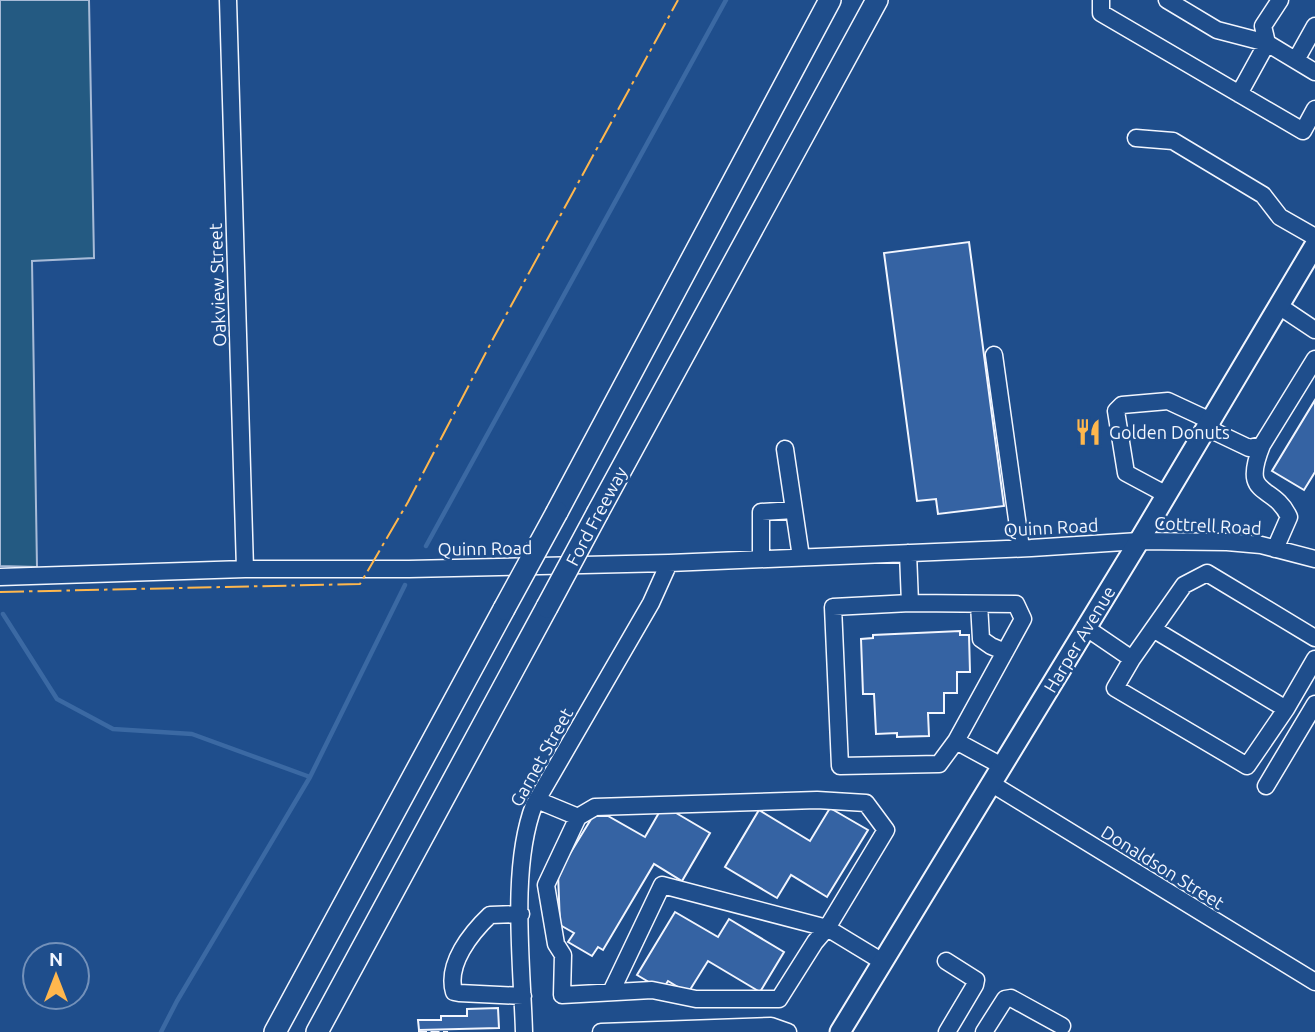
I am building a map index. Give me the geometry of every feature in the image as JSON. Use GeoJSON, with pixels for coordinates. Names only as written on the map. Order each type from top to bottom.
{"type":"FeatureCollection","features":[{"type":"Feature","properties":{"kind":"highway","name":"Ford Freeway"},"geometry":{"type":"LineString","coordinates":[[275,1032],[830,0]]}},
{"type":"Feature","properties":{"kind":"highway","name":"Ford Freeway"},"geometry":{"type":"LineString","coordinates":[[317,1032],[877,0]]}},
{"type":"Feature","properties":{"kind":"main road","name":"Harper Avenue"},"geometry":{"type":"LineString","coordinates":[[843,1031],[1315,245]]}},
{"type":"Feature","properties":{"kind":"street","name":"Oakview Street"},"geometry":{"type":"LineString","coordinates":[[228,0],[245,569]]}},
{"type":"Feature","properties":{"kind":"street"},"geometry":{"type":"LineString","coordinates":[[1101,0],[1101,13],[1303,131],[1315,109]]}},
{"type":"Feature","properties":{"kind":"street"},"geometry":{"type":"LineString","coordinates":[[1167,0],[1217,30],[1267,43],[1315,72]]}},
{"type":"Feature","properties":{"kind":"street"},"geometry":{"type":"LineString","coordinates":[[1239,94],[1267,43],[1263,26],[1280,0]]}},
{"type":"Feature","properties":{"kind":"street"},"geometry":{"type":"LineString","coordinates":[[1296,61],[1315,26]]}},
{"type":"Feature","properties":{"kind":"street"},"geometry":{"type":"LineString","coordinates":[[1136,138],[1173,141],[1263,195],[1280,217],[1315,237]]}},
{"type":"Feature","properties":{"kind":"street"},"geometry":{"type":"LineString","coordinates":[[1279,306],[1315,330]]}},
{"type":"Feature","properties":{"kind":"street"},"geometry":{"type":"LineString","coordinates":[[994,355],[1021,548]]}},
{"type":"Feature","properties":{"kind":"street"},"geometry":{"type":"LineString","coordinates":[[1275,549],[1289,517],[1283,505],[1256,484],[1255,464],[1262,445],[1315,359]]}},
{"type":"Feature","properties":{"kind":"street"},"geometry":{"type":"LineString","coordinates":[[1167,495],[1126,473],[1116,411],[1122,405],[1168,401],[1249,448],[1262,445]]}},
{"type":"Feature","properties":{"kind":"street"},"geometry":{"type":"LineString","coordinates":[[785,449],[800,558]]}},
{"type":"Feature","properties":{"kind":"street"},"geometry":{"type":"LineString","coordinates":[[761,559],[761,512],[794,510]]}},
{"type":"Feature","properties":{"kind":"street","name":"Quinn Road"},"geometry":{"type":"LineString","coordinates":[[0,578],[245,569],[409,569],[669,563],[1139,541]]}},
{"type":"Feature","properties":{"kind":"street","name":"Cottrell Road"},"geometry":{"type":"LineString","coordinates":[[1139,541],[1227,542],[1275,549],[1315,559]]}},
{"type":"Feature","properties":{"kind":"street"},"geometry":{"type":"LineString","coordinates":[[908,553],[910,603]]}},
{"type":"Feature","properties":{"kind":"street","name":"Garnet Street"},"geometry":{"type":"LineString","coordinates":[[524,1032],[522,845],[528,821],[537,800],[651,603],[669,563]]}},
{"type":"Feature","properties":{"kind":"street"},"geometry":{"type":"LineString","coordinates":[[1315,638],[1207,573],[1184,585],[1115,688],[1247,766],[1286,709],[1315,659]]}},
{"type":"Feature","properties":{"kind":"street"},"geometry":{"type":"LineString","coordinates":[[910,603],[1016,604],[1023,619],[956,741],[939,764],[839,766],[833,607],[910,603]]}},
{"type":"Feature","properties":{"kind":"street"},"geometry":{"type":"LineString","coordinates":[[979,604],[982,639],[1004,652]]}},
{"type":"Feature","properties":{"kind":"street"},"geometry":{"type":"LineString","coordinates":[[1085,627],[1132,659]]}},
{"type":"Feature","properties":{"kind":"street"},"geometry":{"type":"LineString","coordinates":[[1153,629],[1286,709]]}},
{"type":"Feature","properties":{"kind":"street"},"geometry":{"type":"LineString","coordinates":[[1266,786],[1315,704]]}},
{"type":"Feature","properties":{"kind":"street"},"geometry":{"type":"LineString","coordinates":[[956,741],[1002,766]]}},
{"type":"Feature","properties":{"kind":"street","name":"Donaldson Street"},"geometry":{"type":"LineString","coordinates":[[992,784],[1315,982]]}},
{"type":"Feature","properties":{"kind":"street"},"geometry":{"type":"LineString","coordinates":[[537,800],[578,817]]}},
{"type":"Feature","properties":{"kind":"street"},"geometry":{"type":"LineString","coordinates":[[817,800],[866,803],[886,830],[827,928],[815,942],[779,999],[696,999],[652,990],[562,995],[563,955],[556,944],[546,885],[578,817],[595,807],[817,800]]}},
{"type":"Feature","properties":{"kind":"street"},"geometry":{"type":"LineString","coordinates":[[611,992],[662,885],[827,928],[883,962]]}},
{"type":"Feature","properties":{"kind":"street"},"geometry":{"type":"LineString","coordinates":[[521,914],[490,915],[477,928],[453,968],[451,982],[454,992],[459,993],[523,996]]}},
{"type":"Feature","properties":{"kind":"street"},"geometry":{"type":"LineString","coordinates":[[946,961],[976,980],[947,1032]]}},
{"type":"Feature","properties":{"kind":"street"},"geometry":{"type":"LineString","coordinates":[[984,1032],[1006,999],[1011,998],[1062,1026]]}},
{"type":"Feature","properties":{"kind":"street"},"geometry":{"type":"LineString","coordinates":[[601,1032],[778,1030]]}},
{"type":"Feature","properties":{"kind":"shaded area"},"geometry":{"type":"Polygon","coordinates":[[[0,0],[89,0],[94,258],[32,261],[37,567],[0,566],[0,0]]]}},
{"type":"Feature","properties":{"kind":"building"},"geometry":{"type":"Polygon","coordinates":[[[969,242],[1004,506],[938,514],[936,499],[917,501],[884,253],[969,242]]]}},
{"type":"Feature","properties":{"kind":"building"},"geometry":{"type":"Polygon","coordinates":[[[1315,400],[1315,472],[1304,490],[1272,471],[1315,400]]]}},
{"type":"Feature","properties":{"kind":"building"},"geometry":{"type":"Polygon","coordinates":[[[960,631],[960,635],[969,635],[970,672],[957,672],[957,693],[944,693],[944,713],[928,713],[929,736],[897,737],[897,733],[876,734],[874,694],[863,694],[861,639],[873,638],[873,635],[960,631]]]}},
{"type":"Feature","properties":{"kind":"building"},"geometry":{"type":"Polygon","coordinates":[[[830,808],[868,830],[827,897],[791,875],[777,898],[725,867],[759,810],[810,841],[830,808]]]}},
{"type":"Feature","properties":{"kind":"building"},"geometry":{"type":"Polygon","coordinates":[[[671,810],[710,833],[682,881],[654,864],[603,950],[598,947],[592,956],[568,942],[574,933],[560,925],[558,873],[593,816],[608,816],[645,837],[660,811],[671,810]]]}},
{"type":"Feature","properties":{"kind":"building"},"geometry":{"type":"Polygon","coordinates":[[[675,912],[718,937],[729,919],[784,952],[760,992],[708,961],[688,993],[668,981],[664,987],[659,988],[637,975],[675,912]]]}},
{"type":"Feature","properties":{"kind":"building"},"geometry":{"type":"Polygon","coordinates":[[[498,1008],[499,1028],[419,1030],[418,1020],[441,1020],[441,1016],[467,1016],[467,1009],[498,1008]]]}},
{"type":"Feature","properties":{"kind":"waterway"},"geometry":{"type":"LineString","coordinates":[[426,546],[726,0]]}},
{"type":"Feature","properties":{"kind":"waterway"},"geometry":{"type":"LineString","coordinates":[[161,1032],[310,777],[405,585]]}},
{"type":"Feature","properties":{"kind":"waterway"},"geometry":{"type":"LineString","coordinates":[[3,614],[57,699],[113,729],[192,734],[310,777]]}},
{"type":"Feature","properties":{"kind":"fence"},"geometry":{"type":"LineString","coordinates":[[418,1032],[448,1032]]}},
{"type":"Feature","properties":{"kind":"power"},"geometry":{"type":"LineString","coordinates":[[0,592],[360,584],[408,502],[494,337],[678,0]]}},
{"type":"Feature","properties":{"kind":"place","name":"Golden Donuts"},"geometry":{"type":"Point","coordinates":[1088,432]}}]}
